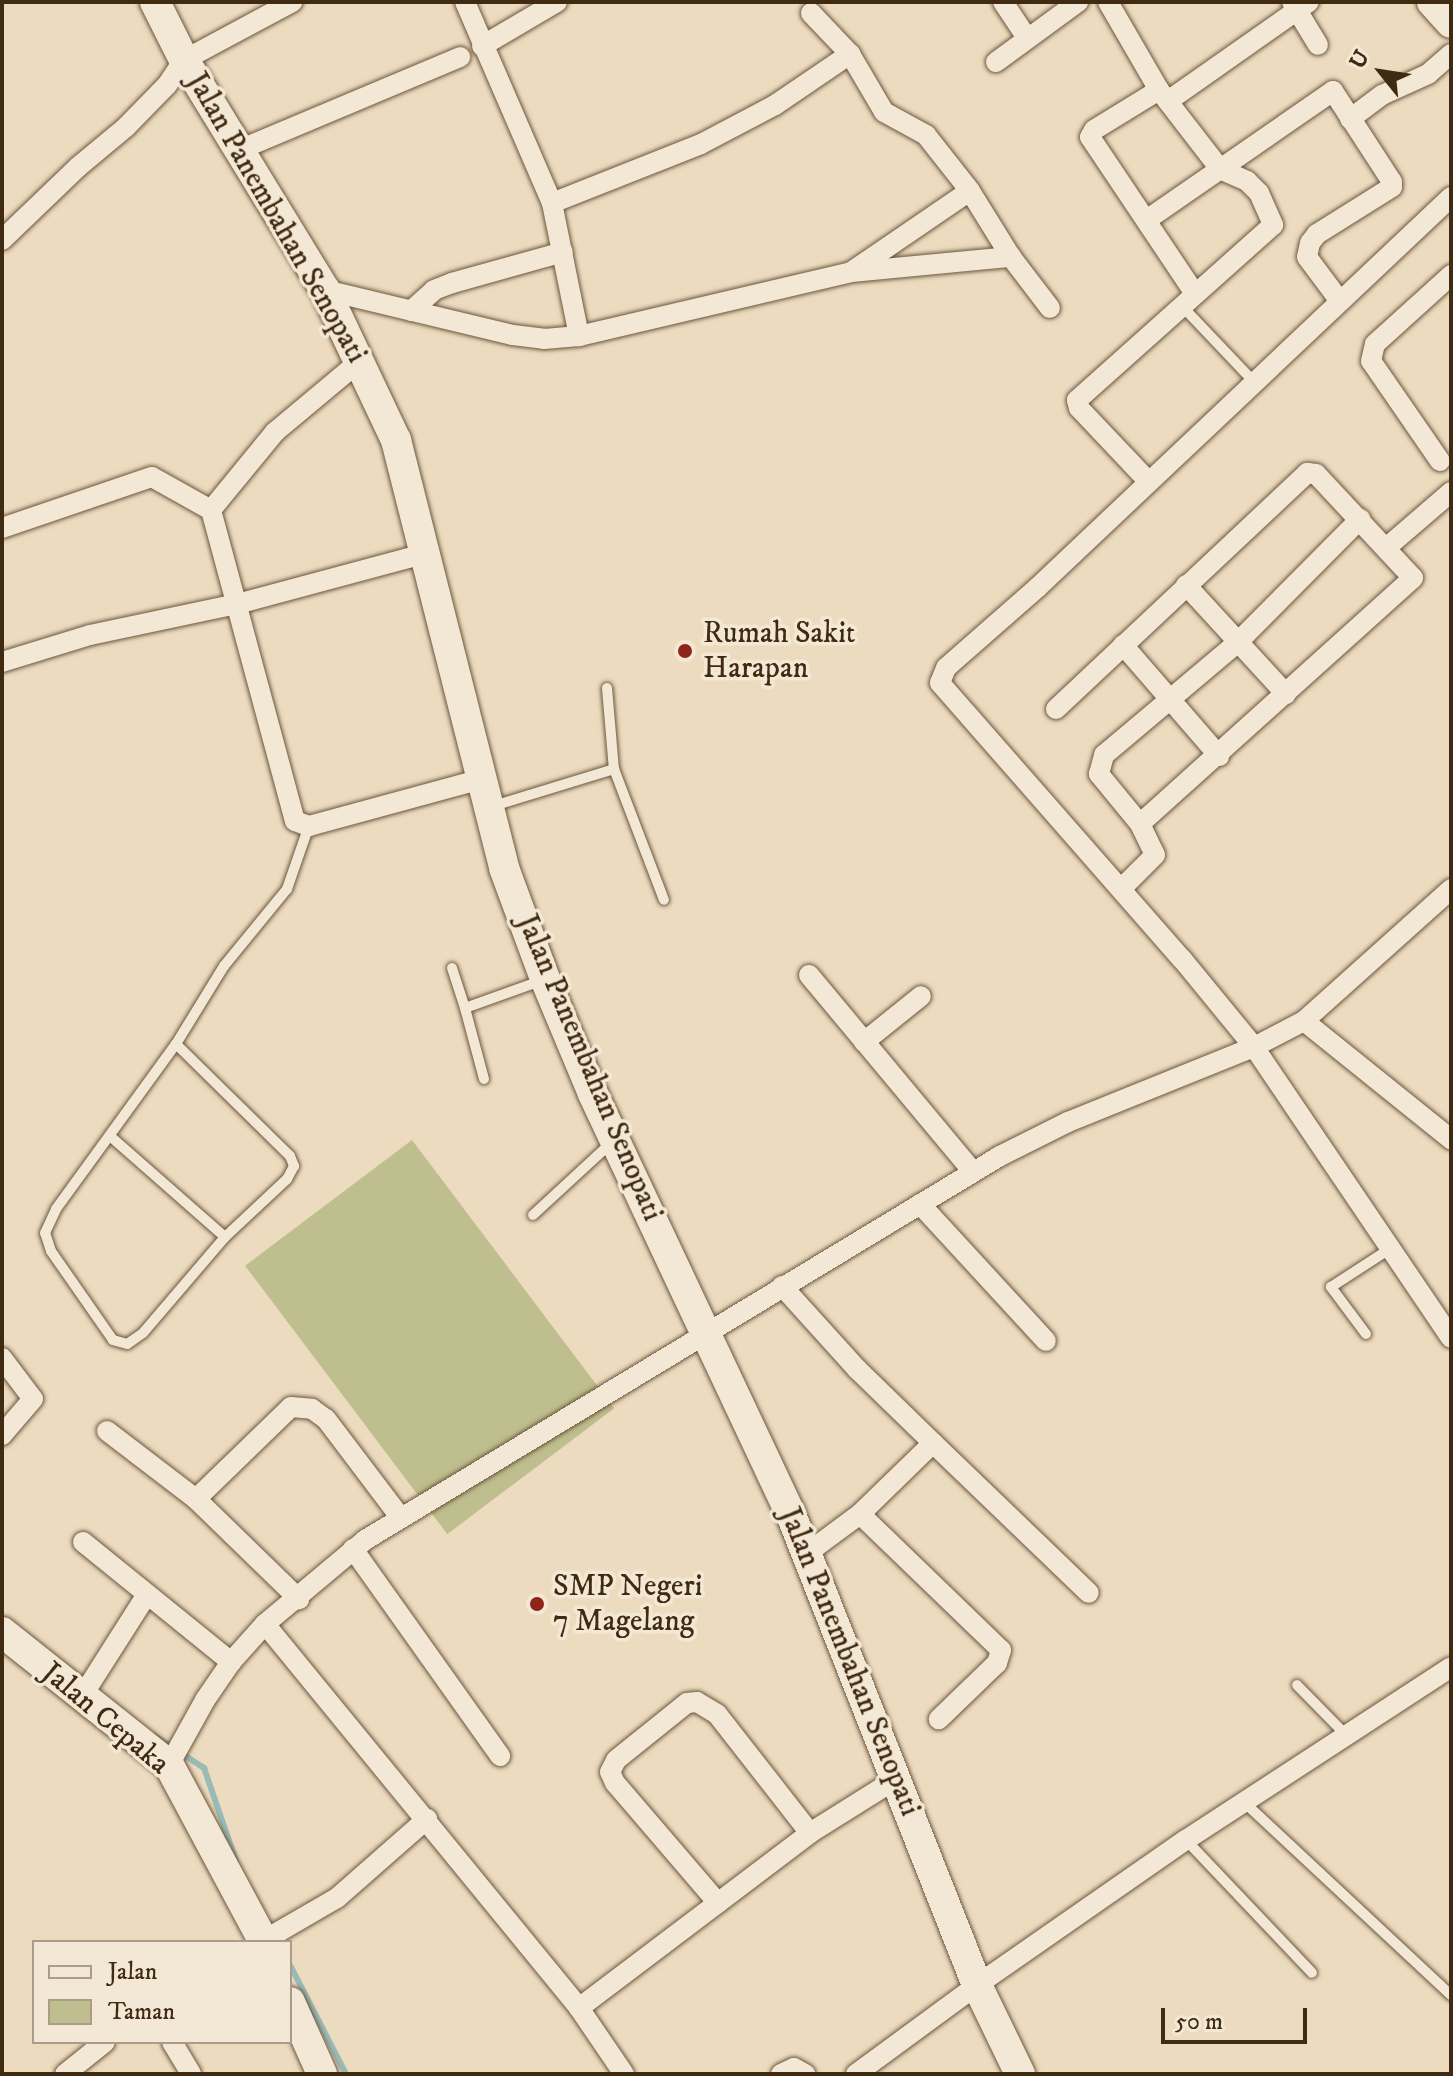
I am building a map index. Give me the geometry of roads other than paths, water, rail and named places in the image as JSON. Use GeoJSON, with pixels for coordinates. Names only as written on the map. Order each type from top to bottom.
{"type":"FeatureCollection","features":[{"type":"Feature","properties":{"kind":"main road","name":"Jalan Panembahan Senopati"},"geometry":{"type":"LineString","coordinates":[[155,2],[184,60],[325,290],[396,440],[504,868],[545,979],[615,1140],[790,1512],[977,1985],[1020,2074]]}},
{"type":"Feature","properties":{"kind":"main road"},"geometry":{"type":"LineString","coordinates":[[1432,2],[1451,23]]}},
{"type":"Feature","properties":{"kind":"main road","name":"Jalan Cepaka"},"geometry":{"type":"LineString","coordinates":[[2,1632],[81,1698],[169,1765],[262,1940]]}},
{"type":"Feature","properties":{"kind":"main road"},"geometry":{"type":"LineString","coordinates":[[292,2006],[322,2074]]}},
{"type":"Feature","properties":{"kind":"street"},"geometry":{"type":"LineString","coordinates":[[2,240],[78,167],[126,127],[167,85],[184,60],[292,2]]}},
{"type":"Feature","properties":{"kind":"street"},"geometry":{"type":"LineString","coordinates":[[465,2],[552,203],[579,336]]}},
{"type":"Feature","properties":{"kind":"street"},"geometry":{"type":"LineString","coordinates":[[482,46],[557,2]]}},
{"type":"Feature","properties":{"kind":"street"},"geometry":{"type":"LineString","coordinates":[[1003,2],[1027,38]]}},
{"type":"Feature","properties":{"kind":"street"},"geometry":{"type":"LineString","coordinates":[[996,62],[1078,2]]}},
{"type":"Feature","properties":{"kind":"street"},"geometry":{"type":"LineString","coordinates":[[1108,2],[1163,96],[1220,169],[1247,181],[1259,193],[1273,225],[1077,400],[1079,408],[1148,481]]}},
{"type":"Feature","properties":{"kind":"street"},"geometry":{"type":"LineString","coordinates":[[1188,300],[1148,219],[1090,137],[1094,130],[1163,96],[1299,6],[1318,45]]}},
{"type":"Feature","properties":{"kind":"street"},"geometry":{"type":"LineString","coordinates":[[811,13],[850,54],[884,112],[926,135],[970,191],[1011,257],[1050,308]]}},
{"type":"Feature","properties":{"kind":"street"},"geometry":{"type":"LineString","coordinates":[[552,203],[701,144],[775,105],[850,54]]}},
{"type":"Feature","properties":{"kind":"street"},"geometry":{"type":"LineString","coordinates":[[1350,119],[1382,95],[1428,74],[1451,54]]}},
{"type":"Feature","properties":{"kind":"street"},"geometry":{"type":"LineString","coordinates":[[239,150],[460,57]]}},
{"type":"Feature","properties":{"kind":"street"},"geometry":{"type":"LineString","coordinates":[[1148,219],[1333,91],[1392,187],[1317,234],[1310,243],[1307,257],[1339,300]]}},
{"type":"Feature","properties":{"kind":"street"},"geometry":{"type":"LineString","coordinates":[[851,272],[970,191]]}},
{"type":"Feature","properties":{"kind":"street"},"geometry":{"type":"LineString","coordinates":[[1451,197],[1037,588],[946,668],[941,678],[942,688],[1121,889],[1254,1047],[1388,1250],[1451,1338]]}},
{"type":"Feature","properties":{"kind":"street"},"geometry":{"type":"LineString","coordinates":[[411,311],[434,290],[452,283],[563,252]]}},
{"type":"Feature","properties":{"kind":"street"},"geometry":{"type":"LineString","coordinates":[[325,290],[513,335],[544,339],[579,336],[851,272],[1011,257]]}},
{"type":"Feature","properties":{"kind":"street"},"geometry":{"type":"LineString","coordinates":[[1447,463],[1371,361],[1375,344],[1451,275]]}},
{"type":"Feature","properties":{"kind":"street"},"geometry":{"type":"LineString","coordinates":[[211,510],[275,432],[360,361]]}},
{"type":"Feature","properties":{"kind":"street"},"geometry":{"type":"LineString","coordinates":[[1056,709],[1307,473],[1316,474],[1413,578],[1140,824]]}},
{"type":"Feature","properties":{"kind":"street"},"geometry":{"type":"LineString","coordinates":[[2,528],[152,477],[211,510],[293,817],[300,825],[309,826],[486,793]]}},
{"type":"Feature","properties":{"kind":"street"},"geometry":{"type":"LineString","coordinates":[[1386,548],[1451,492]]}},
{"type":"Feature","properties":{"kind":"street"},"geometry":{"type":"LineString","coordinates":[[1121,889],[1154,856],[1140,824],[1102,779],[1098,768],[1104,755],[1237,643],[1360,519]]}},
{"type":"Feature","properties":{"kind":"street"},"geometry":{"type":"LineString","coordinates":[[2,662],[90,635],[237,604],[424,554]]}},
{"type":"Feature","properties":{"kind":"street"},"geometry":{"type":"LineString","coordinates":[[1186,585],[1286,694]]}},
{"type":"Feature","properties":{"kind":"street"},"geometry":{"type":"LineString","coordinates":[[1123,645],[1219,756]]}},
{"type":"Feature","properties":{"kind":"street"},"geometry":{"type":"LineString","coordinates":[[169,1765],[231,1662],[265,1624],[299,1599],[353,1549],[973,1172],[1068,1122],[1254,1047],[1304,1021],[1451,889]]}},
{"type":"Feature","properties":{"kind":"street"},"geometry":{"type":"LineString","coordinates":[[809,975],[973,1172]]}},
{"type":"Feature","properties":{"kind":"street"},"geometry":{"type":"LineString","coordinates":[[864,1042],[921,996]]}},
{"type":"Feature","properties":{"kind":"street"},"geometry":{"type":"LineString","coordinates":[[1304,1021],[1451,1139]]}},
{"type":"Feature","properties":{"kind":"street"},"geometry":{"type":"LineString","coordinates":[[920,1204],[1046,1341]]}},
{"type":"Feature","properties":{"kind":"street"},"geometry":{"type":"LineString","coordinates":[[782,1286],[857,1369],[1089,1593]]}},
{"type":"Feature","properties":{"kind":"street"},"geometry":{"type":"LineString","coordinates":[[2,1358],[33,1399],[2,1435]]}},
{"type":"Feature","properties":{"kind":"street"},"geometry":{"type":"LineString","coordinates":[[196,1499],[291,1407],[312,1409],[326,1419],[401,1518]]}},
{"type":"Feature","properties":{"kind":"street"},"geometry":{"type":"LineString","coordinates":[[107,1431],[196,1499],[299,1599]]}},
{"type":"Feature","properties":{"kind":"street"},"geometry":{"type":"LineString","coordinates":[[806,1554],[860,1514],[933,1443]]}},
{"type":"Feature","properties":{"kind":"street"},"geometry":{"type":"LineString","coordinates":[[860,1514],[1001,1650],[997,1663],[939,1719]]}},
{"type":"Feature","properties":{"kind":"street"},"geometry":{"type":"LineString","coordinates":[[83,1542],[231,1662]]}},
{"type":"Feature","properties":{"kind":"street"},"geometry":{"type":"LineString","coordinates":[[353,1549],[500,1756]]}},
{"type":"Feature","properties":{"kind":"street"},"geometry":{"type":"LineString","coordinates":[[81,1698],[146,1596]]}},
{"type":"Feature","properties":{"kind":"street"},"geometry":{"type":"LineString","coordinates":[[265,1624],[579,2008],[624,2074]]}},
{"type":"Feature","properties":{"kind":"street"},"geometry":{"type":"LineString","coordinates":[[856,2074],[977,1985],[1186,1840],[1451,1667]]}},
{"type":"Feature","properties":{"kind":"street"},"geometry":{"type":"LineString","coordinates":[[718,1903],[615,1783],[610,1772],[616,1760],[687,1703],[702,1704],[717,1714],[810,1833]]}},
{"type":"Feature","properties":{"kind":"street"},"geometry":{"type":"LineString","coordinates":[[579,2008],[810,1833],[896,1779]]}},
{"type":"Feature","properties":{"kind":"street"},"geometry":{"type":"LineString","coordinates":[[266,1940],[337,1898],[427,1819]]}},
{"type":"Feature","properties":{"kind":"street"},"geometry":{"type":"LineString","coordinates":[[65,2074],[102,2044]]}},
{"type":"Feature","properties":{"kind":"street"},"geometry":{"type":"LineString","coordinates":[[173,2044],[191,2074]]}},
{"type":"Feature","properties":{"kind":"street"},"geometry":{"type":"LineString","coordinates":[[86,2056],[97,2074]]}},
{"type":"Feature","properties":{"kind":"street"},"geometry":{"type":"LineString","coordinates":[[781,2074],[794,2068],[805,2074]]}},
{"type":"Feature","properties":{"kind":"lane"},"geometry":{"type":"LineString","coordinates":[[1188,300],[1253,381]]}},
{"type":"Feature","properties":{"kind":"lane"},"geometry":{"type":"LineString","coordinates":[[607,688],[614,769],[664,900]]}},
{"type":"Feature","properties":{"kind":"lane"},"geometry":{"type":"LineString","coordinates":[[486,793],[614,769]]}},
{"type":"Feature","properties":{"kind":"lane"},"geometry":{"type":"LineString","coordinates":[[176,1044],[290,1156],[294,1166],[287,1179],[225,1237],[143,1333],[127,1344],[113,1340],[51,1251],[45,1233],[56,1209],[176,1044],[224,966],[287,889],[309,826]]}},
{"type":"Feature","properties":{"kind":"lane"},"geometry":{"type":"LineString","coordinates":[[452,968],[484,1079]]}},
{"type":"Feature","properties":{"kind":"lane"},"geometry":{"type":"LineString","coordinates":[[465,1008],[545,979]]}},
{"type":"Feature","properties":{"kind":"lane"},"geometry":{"type":"LineString","coordinates":[[110,1136],[225,1237]]}},
{"type":"Feature","properties":{"kind":"lane"},"geometry":{"type":"LineString","coordinates":[[533,1215],[615,1140]]}},
{"type":"Feature","properties":{"kind":"lane"},"geometry":{"type":"LineString","coordinates":[[1366,1334],[1331,1287],[1388,1250]]}},
{"type":"Feature","properties":{"kind":"lane"},"geometry":{"type":"LineString","coordinates":[[1297,1685],[1347,1736]]}},
{"type":"Feature","properties":{"kind":"lane"},"geometry":{"type":"LineString","coordinates":[[1245,1803],[1451,1995]]}},
{"type":"Feature","properties":{"kind":"lane"},"geometry":{"type":"LineString","coordinates":[[1186,1840],[1312,1973]]}},
{"type":"Feature","properties":{"kind":"waterway"},"geometry":{"type":"LineString","coordinates":[[155,1736],[204,1768],[236,1861]]}},
{"type":"Feature","properties":{"kind":"waterway"},"geometry":{"type":"LineString","coordinates":[[292,1969],[346,2074]]}},
{"type":"Feature","properties":{"kind":"place","name":"Rumah Sakit Harapan"},"geometry":{"type":"Point","coordinates":[685,651]}},
{"type":"Feature","properties":{"kind":"place","name":"SMP Negeri 7 Magelang"},"geometry":{"type":"Point","coordinates":[537,1604]}}]}
